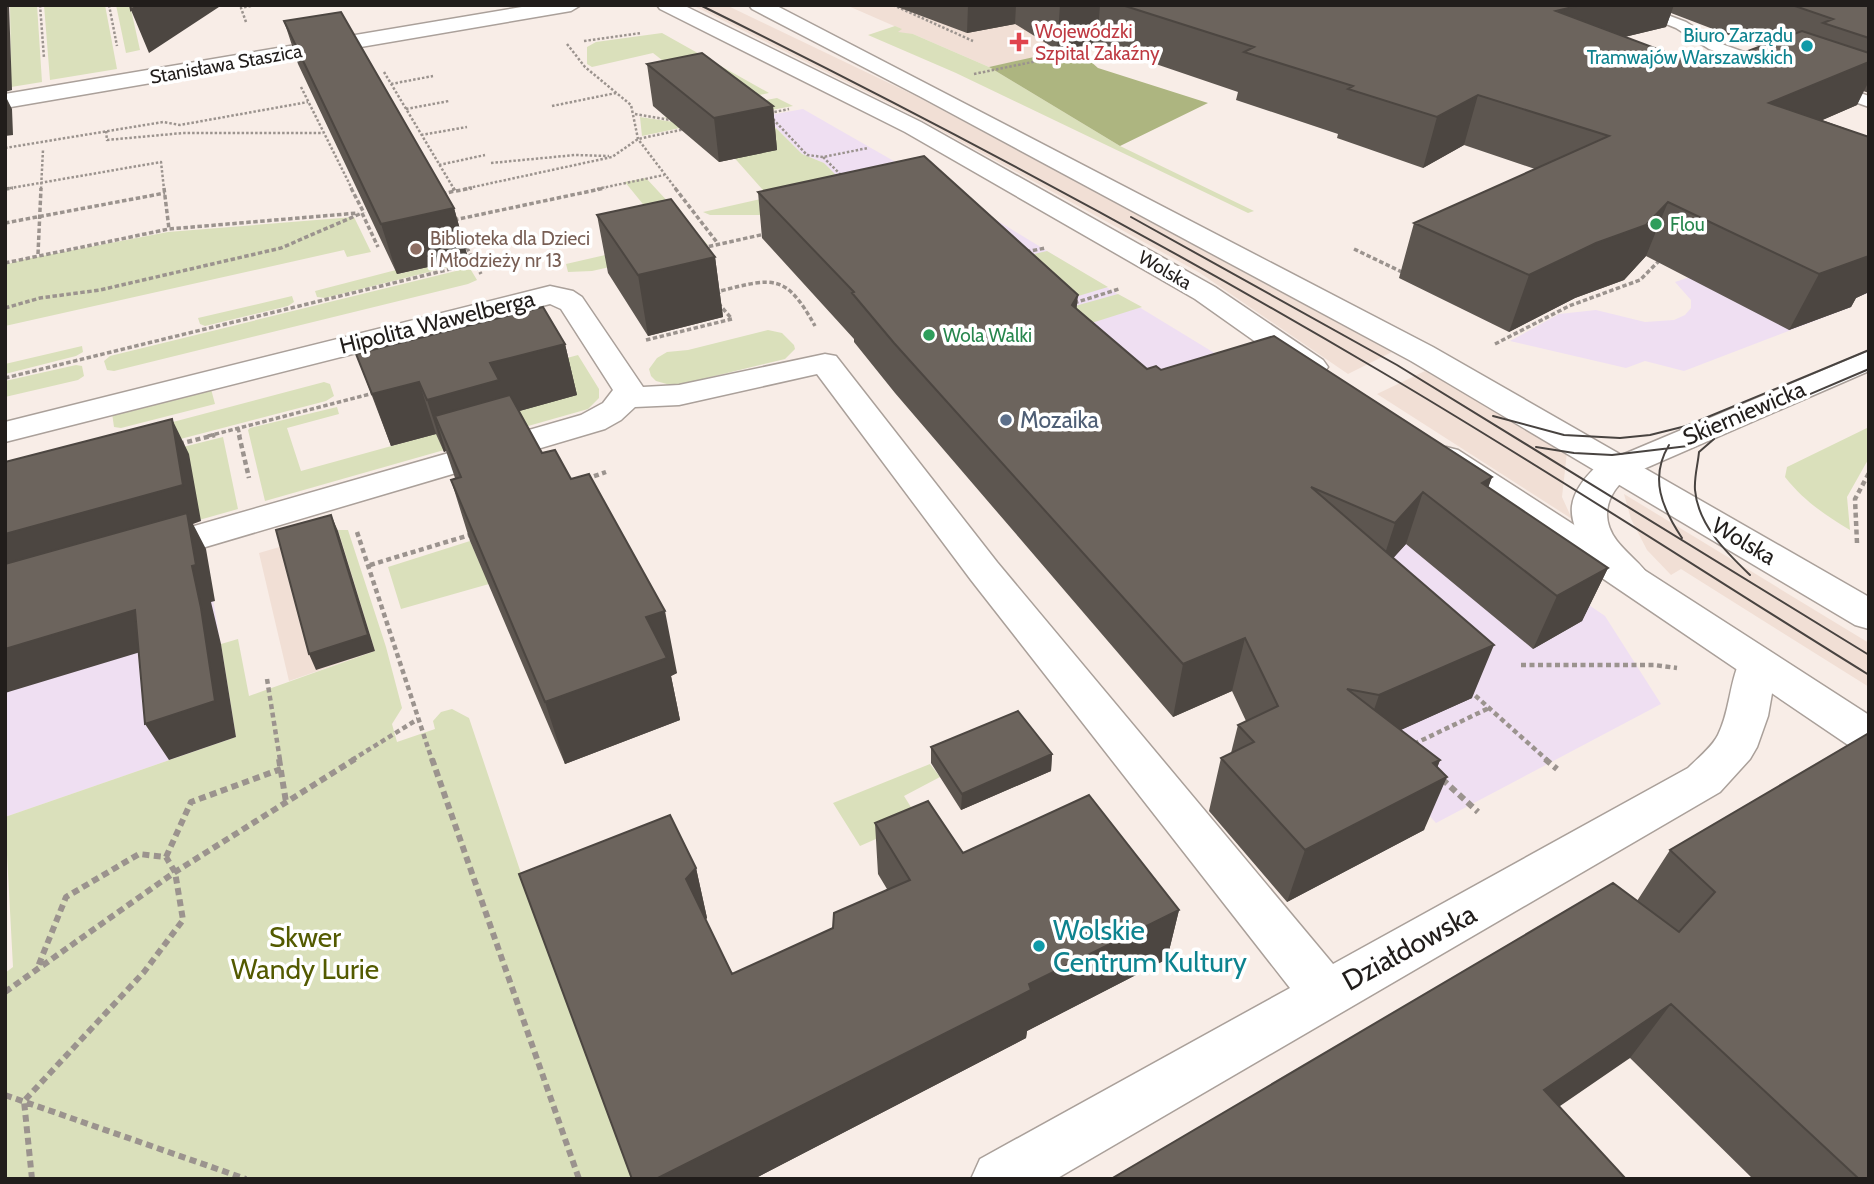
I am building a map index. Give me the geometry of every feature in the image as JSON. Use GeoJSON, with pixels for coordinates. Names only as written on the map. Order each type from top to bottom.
{"type":"FeatureCollection","features":[{"type":"Feature","properties":{"kind":"street","name":"Stanisława Staszica"},"geometry":{"type":"LineString","coordinates":[[5,101],[571,5]]}},
{"type":"Feature","properties":{"kind":"street","name":"Wolska"},"geometry":{"type":"LineString","coordinates":[[667,5],[913,127],[1205,293],[1335,382]]}},
{"type":"Feature","properties":{"kind":"street","name":"Wolska"},"geometry":{"type":"LineString","coordinates":[[759,5],[1389,336],[1620,467],[1869,615]]}},
{"type":"Feature","properties":{"kind":"street","name":"Hipolita Wawelberga"},"geometry":{"type":"LineString","coordinates":[[5,432],[550,295],[563,297],[572,303],[628,394]]}},
{"type":"Feature","properties":{"kind":"street","name":"Skierniewicka"},"geometry":{"type":"LineString","coordinates":[[1620,467],[1869,360]]}},
{"type":"Feature","properties":{"kind":"street"},"geometry":{"type":"LineString","coordinates":[[120,560],[593,422],[607,416],[628,394],[678,395],[825,363],[984,571],[1325,993]]}},
{"type":"Feature","properties":{"kind":"street"},"geometry":{"type":"LineString","coordinates":[[1421,440],[1869,737]]}},
{"type":"Feature","properties":{"kind":"street"},"geometry":{"type":"LineString","coordinates":[[1620,467],[1602,478],[1591,494],[1590,516],[1596,539],[1635,583]]}},
{"type":"Feature","properties":{"kind":"street","name":"Działdowska"},"geometry":{"type":"LineString","coordinates":[[1000,1179],[1704,780],[1735,747],[1747,716],[1757,665]]}},
{"type":"Feature","properties":{"kind":"lane"},"geometry":{"type":"LineString","coordinates":[[1627,5],[1688,28],[1714,46],[1783,71]]}},
{"type":"Feature","properties":{"kind":"lane"},"geometry":{"type":"LineString","coordinates":[[1808,80],[1869,102]]}},
{"type":"Feature","properties":{"kind":"path"},"geometry":{"type":"LineString","coordinates":[[40,5],[45,70]]}},
{"type":"Feature","properties":{"kind":"path"},"geometry":{"type":"LineString","coordinates":[[108,5],[119,55]]}},
{"type":"Feature","properties":{"kind":"path"},"geometry":{"type":"LineString","coordinates":[[893,5],[973,41]]}},
{"type":"Feature","properties":{"kind":"path"},"geometry":{"type":"LineString","coordinates":[[605,37],[614,36]]}},
{"type":"Feature","properties":{"kind":"path"},"geometry":{"type":"LineString","coordinates":[[567,44],[585,67],[631,105],[635,114],[638,139],[719,245]]}},
{"type":"Feature","properties":{"kind":"path"},"geometry":{"type":"LineString","coordinates":[[970,75],[1114,45]]}},
{"type":"Feature","properties":{"kind":"path"},"geometry":{"type":"LineString","coordinates":[[380,65],[455,191]]}},
{"type":"Feature","properties":{"kind":"path"},"geometry":{"type":"LineString","coordinates":[[391,83],[433,76]]}},
{"type":"Feature","properties":{"kind":"path"},"geometry":{"type":"LineString","coordinates":[[297,79],[378,247]]}},
{"type":"Feature","properties":{"kind":"path"},"geometry":{"type":"LineString","coordinates":[[552,106],[617,93]]}},
{"type":"Feature","properties":{"kind":"path"},"geometry":{"type":"LineString","coordinates":[[406,109],[449,101]]}},
{"type":"Feature","properties":{"kind":"path"},"geometry":{"type":"LineString","coordinates":[[5,148],[163,122],[180,125],[308,102]]}},
{"type":"Feature","properties":{"kind":"path"},"geometry":{"type":"LineString","coordinates":[[794,108],[767,113],[807,155],[823,157],[868,148]]}},
{"type":"Feature","properties":{"kind":"path"},"geometry":{"type":"LineString","coordinates":[[635,114],[676,121]]}},
{"type":"Feature","properties":{"kind":"path"},"geometry":{"type":"LineString","coordinates":[[421,135],[467,127]]}},
{"type":"Feature","properties":{"kind":"path"},"geometry":{"type":"LineString","coordinates":[[444,204],[440,195],[612,157],[638,139],[690,128]]}},
{"type":"Feature","properties":{"kind":"path"},"geometry":{"type":"LineString","coordinates":[[106,131],[107,140],[183,133],[323,133]]}},
{"type":"Feature","properties":{"kind":"path"},"geometry":{"type":"LineString","coordinates":[[38,254],[43,150]]}},
{"type":"Feature","properties":{"kind":"path"},"geometry":{"type":"LineString","coordinates":[[439,165],[485,155]]}},
{"type":"Feature","properties":{"kind":"path"},"geometry":{"type":"LineString","coordinates":[[491,163],[575,155],[612,157]]}},
{"type":"Feature","properties":{"kind":"path"},"geometry":{"type":"LineString","coordinates":[[823,157],[846,180]]}},
{"type":"Feature","properties":{"kind":"path"},"geometry":{"type":"LineString","coordinates":[[5,189],[161,162],[169,229]]}},
{"type":"Feature","properties":{"kind":"path"},"geometry":{"type":"LineString","coordinates":[[453,220],[665,175]]}},
{"type":"Feature","properties":{"kind":"path"},"geometry":{"type":"LineString","coordinates":[[5,223],[165,194]]}},
{"type":"Feature","properties":{"kind":"path"},"geometry":{"type":"LineString","coordinates":[[5,262],[169,229],[375,210]]}},
{"type":"Feature","properties":{"kind":"path"},"geometry":{"type":"LineString","coordinates":[[449,212],[486,284]]}},
{"type":"Feature","properties":{"kind":"path"},"geometry":{"type":"LineString","coordinates":[[5,308],[40,298],[100,290],[281,248],[362,213]]}},
{"type":"Feature","properties":{"kind":"path"},"geometry":{"type":"LineString","coordinates":[[693,251],[773,233]]}},
{"type":"Feature","properties":{"kind":"path"},"geometry":{"type":"LineString","coordinates":[[1017,255],[1051,246]]}},
{"type":"Feature","properties":{"kind":"path"},"geometry":{"type":"LineString","coordinates":[[1354,249],[1406,274]]}},
{"type":"Feature","properties":{"kind":"path"},"geometry":{"type":"LineString","coordinates":[[1495,344],[1569,306],[1640,281],[1665,254]]}},
{"type":"Feature","properties":{"kind":"path"},"geometry":{"type":"LineString","coordinates":[[5,378],[475,264]]}},
{"type":"Feature","properties":{"kind":"path"},"geometry":{"type":"LineString","coordinates":[[1073,303],[1122,289]]}},
{"type":"Feature","properties":{"kind":"path"},"geometry":{"type":"LineString","coordinates":[[174,445],[376,392]]}},
{"type":"Feature","properties":{"kind":"path"},"geometry":{"type":"LineString","coordinates":[[238,428],[259,519]]}},
{"type":"Feature","properties":{"kind":"path"},"geometry":{"type":"LineString","coordinates":[[581,481],[606,472]]}},
{"type":"Feature","properties":{"kind":"path"},"geometry":{"type":"LineString","coordinates":[[1857,543],[1855,499],[1869,473]]}},
{"type":"Feature","properties":{"kind":"path"},"geometry":{"type":"LineString","coordinates":[[485,531],[370,569],[418,719],[579,1179]]}},
{"type":"Feature","properties":{"kind":"path"},"geometry":{"type":"LineString","coordinates":[[1521,665],[1654,665],[1684,669]]}},
{"type":"Feature","properties":{"kind":"path"},"geometry":{"type":"LineString","coordinates":[[267,678],[286,802]]}},
{"type":"Feature","properties":{"kind":"path"},"geometry":{"type":"LineString","coordinates":[[1459,681],[1557,769]]}},
{"type":"Feature","properties":{"kind":"path"},"geometry":{"type":"LineString","coordinates":[[1408,747],[1489,708]]}},
{"type":"Feature","properties":{"kind":"path"},"geometry":{"type":"LineString","coordinates":[[5,992],[175,872],[418,719]]}},
{"type":"Feature","properties":{"kind":"path"},"geometry":{"type":"LineString","coordinates":[[166,857],[191,802],[281,769]]}},
{"type":"Feature","properties":{"kind":"path"},"geometry":{"type":"LineString","coordinates":[[1437,775],[1478,812]]}},
{"type":"Feature","properties":{"kind":"path"},"geometry":{"type":"LineString","coordinates":[[37,969],[66,897],[139,855],[166,857]]}},
{"type":"Feature","properties":{"kind":"path"},"geometry":{"type":"LineString","coordinates":[[32,1179],[24,1101],[144,972],[183,920],[175,872],[166,857]]}},
{"type":"Feature","properties":{"kind":"path"},"geometry":{"type":"LineString","coordinates":[[5,1096],[246,1179]]}},
{"type":"Feature","properties":{"kind":"shaded area"},"geometry":{"type":"Polygon","coordinates":[[[692,5],[726,5],[916,96],[1392,352],[1348,374],[1200,273],[918,118],[692,5]]]}},
{"type":"Feature","properties":{"kind":"shaded area","name":"Wojewódzki Szpital Zakaźny"},"geometry":{"type":"Polygon","coordinates":[[[846,5],[1290,5],[989,67],[913,34],[902,35],[897,32],[901,29],[846,5]]]}},
{"type":"Feature","properties":{"kind":"shaded area"},"geometry":{"type":"Polygon","coordinates":[[[803,109],[988,215],[1267,385],[1605,616],[1661,704],[1436,823],[824,163],[802,154],[764,116],[803,109]]]}},
{"type":"Feature","properties":{"kind":"shaded area"},"geometry":{"type":"Polygon","coordinates":[[[1869,249],[1869,293],[1841,302],[1851,307],[1684,371],[1645,361],[1626,368],[1510,341],[1559,314],[1596,310],[1645,322],[1674,320],[1685,315],[1691,308],[1691,300],[1675,282],[1750,257],[1869,249]]]}},
{"type":"Feature","properties":{"kind":"shaded area"},"geometry":{"type":"Polygon","coordinates":[[[1425,371],[1567,452],[1562,497],[1572,519],[1377,394],[1425,371]]]}},
{"type":"Feature","properties":{"kind":"shaded area"},"geometry":{"type":"Polygon","coordinates":[[[1624,494],[1869,643],[1869,687],[1681,569],[1671,575],[1647,550],[1631,519],[1624,494]]]}},
{"type":"Feature","properties":{"kind":"shaded area"},"geometry":{"type":"Polygon","coordinates":[[[338,530],[375,651],[289,681],[259,553],[338,530]]]}},
{"type":"Feature","properties":{"kind":"shaded area"},"geometry":{"type":"Polygon","coordinates":[[[208,569],[236,737],[5,817],[5,630],[208,569]]]}},
{"type":"Feature","properties":{"kind":"green space"},"geometry":{"type":"Polygon","coordinates":[[[10,5],[37,5],[42,82],[5,88],[11,68],[10,5]]]}},
{"type":"Feature","properties":{"kind":"green space"},"geometry":{"type":"Polygon","coordinates":[[[44,5],[105,5],[117,69],[50,80],[44,5]]]}},
{"type":"Feature","properties":{"kind":"green space"},"geometry":{"type":"Polygon","coordinates":[[[116,5],[130,5],[140,50],[126,53],[116,5]]]}},
{"type":"Feature","properties":{"kind":"green space"},"geometry":{"type":"Polygon","coordinates":[[[895,26],[902,29],[898,32],[913,34],[989,67],[1120,146],[1254,211],[1248,213],[956,73],[868,35],[895,26]]]}},
{"type":"Feature","properties":{"kind":"green space"},"geometry":{"type":"Polygon","coordinates":[[[662,33],[769,93],[745,98],[750,103],[777,98],[793,106],[702,123],[663,118],[718,104],[653,53],[592,67],[587,64],[587,47],[596,42],[662,33]]]}},
{"type":"Feature","properties":{"kind":"green space"},"geometry":{"type":"Polygon","coordinates":[[[1075,48],[1098,68],[1208,103],[1120,146],[989,67],[1075,48]]]}},
{"type":"Feature","properties":{"kind":"green space"},"geometry":{"type":"Polygon","coordinates":[[[764,116],[802,154],[824,163],[842,181],[786,215],[710,215],[703,212],[769,197],[707,127],[764,116]]]}},
{"type":"Feature","properties":{"kind":"green space"},"geometry":{"type":"Polygon","coordinates":[[[640,117],[694,125],[642,136],[640,117]]]}},
{"type":"Feature","properties":{"kind":"green space"},"geometry":{"type":"Polygon","coordinates":[[[646,178],[708,245],[592,271],[568,272],[566,264],[640,247],[655,219],[625,182],[646,178]]]}},
{"type":"Feature","properties":{"kind":"green space"},"geometry":{"type":"Polygon","coordinates":[[[354,217],[371,252],[347,257],[344,250],[5,326],[5,265],[21,260],[168,232],[354,217]]]}},
{"type":"Feature","properties":{"kind":"green space"},"geometry":{"type":"Polygon","coordinates":[[[1047,251],[1108,287],[1052,304],[1004,261],[1047,251]]]}},
{"type":"Feature","properties":{"kind":"green space"},"geometry":{"type":"Polygon","coordinates":[[[468,258],[465,263],[325,298],[317,297],[315,291],[396,270],[398,274],[468,258]]]}},
{"type":"Feature","properties":{"kind":"green space"},"geometry":{"type":"Polygon","coordinates":[[[460,270],[471,270],[477,280],[114,371],[107,370],[104,361],[110,356],[460,270]]]}},
{"type":"Feature","properties":{"kind":"green space"},"geometry":{"type":"Polygon","coordinates":[[[1118,294],[1142,307],[1079,327],[1050,313],[1118,294]]]}},
{"type":"Feature","properties":{"kind":"green space"},"geometry":{"type":"Polygon","coordinates":[[[292,296],[294,302],[288,306],[205,326],[200,324],[198,318],[292,296]]]}},
{"type":"Feature","properties":{"kind":"green space"},"geometry":{"type":"Polygon","coordinates":[[[768,330],[782,333],[794,345],[795,349],[785,359],[674,386],[656,381],[651,376],[649,369],[657,358],[667,352],[688,350],[768,330]]]}},
{"type":"Feature","properties":{"kind":"green space"},"geometry":{"type":"Polygon","coordinates":[[[82,346],[83,352],[76,356],[5,374],[5,364],[82,346]]]}},
{"type":"Feature","properties":{"kind":"green space"},"geometry":{"type":"Polygon","coordinates":[[[578,355],[599,389],[599,398],[588,409],[265,501],[248,430],[250,428],[337,407],[339,414],[287,428],[301,471],[576,395],[567,358],[578,355]]]}},
{"type":"Feature","properties":{"kind":"green space"},"geometry":{"type":"Polygon","coordinates":[[[76,365],[82,366],[84,376],[78,380],[5,397],[5,381],[76,365]]]}},
{"type":"Feature","properties":{"kind":"green space"},"geometry":{"type":"Polygon","coordinates":[[[324,382],[330,384],[334,396],[326,401],[123,454],[120,436],[324,382]]]}},
{"type":"Feature","properties":{"kind":"green space"},"geometry":{"type":"Polygon","coordinates":[[[211,389],[215,404],[121,428],[114,427],[112,413],[211,389]]]}},
{"type":"Feature","properties":{"kind":"green space"},"geometry":{"type":"Polygon","coordinates":[[[1869,427],[1869,458],[1847,497],[1850,530],[1815,507],[1785,477],[1787,467],[1869,427]]]}},
{"type":"Feature","properties":{"kind":"green space"},"geometry":{"type":"Polygon","coordinates":[[[223,437],[238,509],[5,575],[127,461],[223,437]]]}},
{"type":"Feature","properties":{"kind":"green space","name":"Skwer Wandy Lurie"},"geometry":{"type":"Polygon","coordinates":[[[338,530],[348,530],[386,647],[402,708],[392,724],[397,742],[435,729],[433,721],[441,712],[452,709],[469,718],[538,924],[633,1179],[5,1179],[5,973],[13,967],[5,817],[236,737],[221,644],[238,639],[249,696],[375,651],[338,530]]]}},
{"type":"Feature","properties":{"kind":"green space"},"geometry":{"type":"Polygon","coordinates":[[[470,541],[489,584],[401,609],[388,567],[470,541]]]}},
{"type":"Feature","properties":{"kind":"green space"},"geometry":{"type":"Polygon","coordinates":[[[930,764],[940,777],[904,796],[919,820],[860,846],[833,803],[930,764]]]}},
{"type":"Feature","properties":{"kind":"building"},"geometry":{"type":"Polygon","coordinates":[[[1122,5],[1581,5],[1556,11],[1705,67],[1802,31],[1869,53],[1869,62],[1769,103],[1869,137],[1869,256],[1819,274],[1668,202],[1646,225],[1596,243],[1529,275],[1414,223],[1609,136],[1478,95],[1437,117],[1348,89],[1353,86],[1244,52],[1254,47],[1122,5]]]}},
{"type":"Feature","properties":{"kind":"building"},"geometry":{"type":"Polygon","coordinates":[[[1792,5],[1869,5],[1869,38],[1823,23],[1833,19],[1792,5]]]}},
{"type":"Feature","properties":{"kind":"building"},"geometry":{"type":"Polygon","coordinates":[[[341,12],[454,208],[381,224],[284,21],[341,12]]]}},
{"type":"Feature","properties":{"kind":"building"},"geometry":{"type":"Polygon","coordinates":[[[702,53],[773,106],[714,118],[647,64],[702,53]]]}},
{"type":"Feature","properties":{"kind":"building"},"geometry":{"type":"Polygon","coordinates":[[[924,156],[1078,295],[1072,305],[1147,369],[1156,366],[1161,370],[1274,336],[1492,477],[1482,483],[1608,568],[1557,596],[1423,492],[1395,523],[1311,487],[1494,645],[1379,695],[1347,689],[1440,760],[1433,763],[1447,777],[1305,850],[1221,758],[1254,742],[1238,725],[1278,706],[1245,638],[1183,664],[894,343],[852,293],[854,292],[758,192],[924,156]]]}},
{"type":"Feature","properties":{"kind":"building"},"geometry":{"type":"Polygon","coordinates":[[[671,199],[715,257],[638,275],[597,215],[671,199]]]}},
{"type":"Feature","properties":{"kind":"building"},"geometry":{"type":"Polygon","coordinates":[[[543,307],[565,344],[490,363],[499,380],[427,400],[419,382],[372,394],[356,354],[543,307]]]}},
{"type":"Feature","properties":{"kind":"building"},"geometry":{"type":"Polygon","coordinates":[[[510,395],[542,453],[555,450],[571,479],[589,474],[665,611],[646,617],[667,658],[545,702],[451,480],[461,477],[435,416],[510,395]]]}},
{"type":"Feature","properties":{"kind":"building"},"geometry":{"type":"Polygon","coordinates":[[[172,419],[183,485],[5,534],[5,462],[172,419]]]}},
{"type":"Feature","properties":{"kind":"building"},"geometry":{"type":"Polygon","coordinates":[[[187,513],[196,565],[192,566],[215,701],[145,724],[135,610],[5,649],[5,564],[187,513]]]}},
{"type":"Feature","properties":{"kind":"building"},"geometry":{"type":"Polygon","coordinates":[[[331,515],[368,635],[309,654],[276,530],[331,515]]]}},
{"type":"Feature","properties":{"kind":"building"},"geometry":{"type":"Polygon","coordinates":[[[1018,711],[1052,754],[962,794],[931,747],[1018,711]]]}},
{"type":"Feature","properties":{"kind":"building"},"geometry":{"type":"Polygon","coordinates":[[[1869,733],[1869,1179],[1859,1179],[1671,1004],[1544,1090],[1626,1179],[1111,1179],[1613,883],[1679,932],[1715,892],[1670,850],[1869,733]]]}},
{"type":"Feature","properties":{"kind":"building"},"geometry":{"type":"Polygon","coordinates":[[[1089,795],[1179,910],[1029,984],[1031,990],[656,1179],[632,1179],[519,874],[670,815],[696,868],[686,879],[732,974],[833,928],[834,913],[910,880],[875,823],[928,801],[963,853],[1089,795]]]}},
{"type":"Feature","properties":{"kind":"tram line"},"geometry":{"type":"LineString","coordinates":[[700,5],[1043,182],[1297,322],[1503,445],[1869,675]]}},
{"type":"Feature","properties":{"kind":"tram line"},"geometry":{"type":"LineString","coordinates":[[1131,217],[1397,365],[1869,655]]}},
{"type":"Feature","properties":{"kind":"tram line"},"geometry":{"type":"LineString","coordinates":[[1493,416],[1564,435],[1620,438],[1650,435],[1686,426],[1869,350]]}},
{"type":"Feature","properties":{"kind":"tram line"},"geometry":{"type":"LineString","coordinates":[[1667,448],[1688,446],[1869,369]]}},
{"type":"Feature","properties":{"kind":"tram line"},"geometry":{"type":"LineString","coordinates":[[1714,439],[1699,452],[1695,485],[1697,503],[1715,537],[1750,575]]}},
{"type":"Feature","properties":{"kind":"tram line"},"geometry":{"type":"LineString","coordinates":[[1536,447],[1612,455],[1667,448]]}},
{"type":"Feature","properties":{"kind":"tram line"},"geometry":{"type":"LineString","coordinates":[[1667,448],[1660,469],[1660,493],[1682,538]]}},
{"type":"Feature","properties":{"kind":"place","name":"Wojewódzki Szpital Zakaźny"},"geometry":{"type":"Point","coordinates":[1019,42]}},
{"type":"Feature","properties":{"kind":"place","name":"Biuro Zarządu Tramwajów Warszawskich"},"geometry":{"type":"Point","coordinates":[1807,46]}},
{"type":"Feature","properties":{"kind":"place","name":"Flou"},"geometry":{"type":"Point","coordinates":[1656,224]}},
{"type":"Feature","properties":{"kind":"place","name":"Biblioteka dla Dzieci i Młodzieży nr 13"},"geometry":{"type":"Point","coordinates":[416,249]}},
{"type":"Feature","properties":{"kind":"place","name":"Wola Walki"},"geometry":{"type":"Point","coordinates":[929,335]}},
{"type":"Feature","properties":{"kind":"place","name":"Mozaika"},"geometry":{"type":"Point","coordinates":[1006,420]}},
{"type":"Feature","properties":{"kind":"place","name":"Wolskie Centrum Kultury"},"geometry":{"type":"Point","coordinates":[1039,946]}}]}
